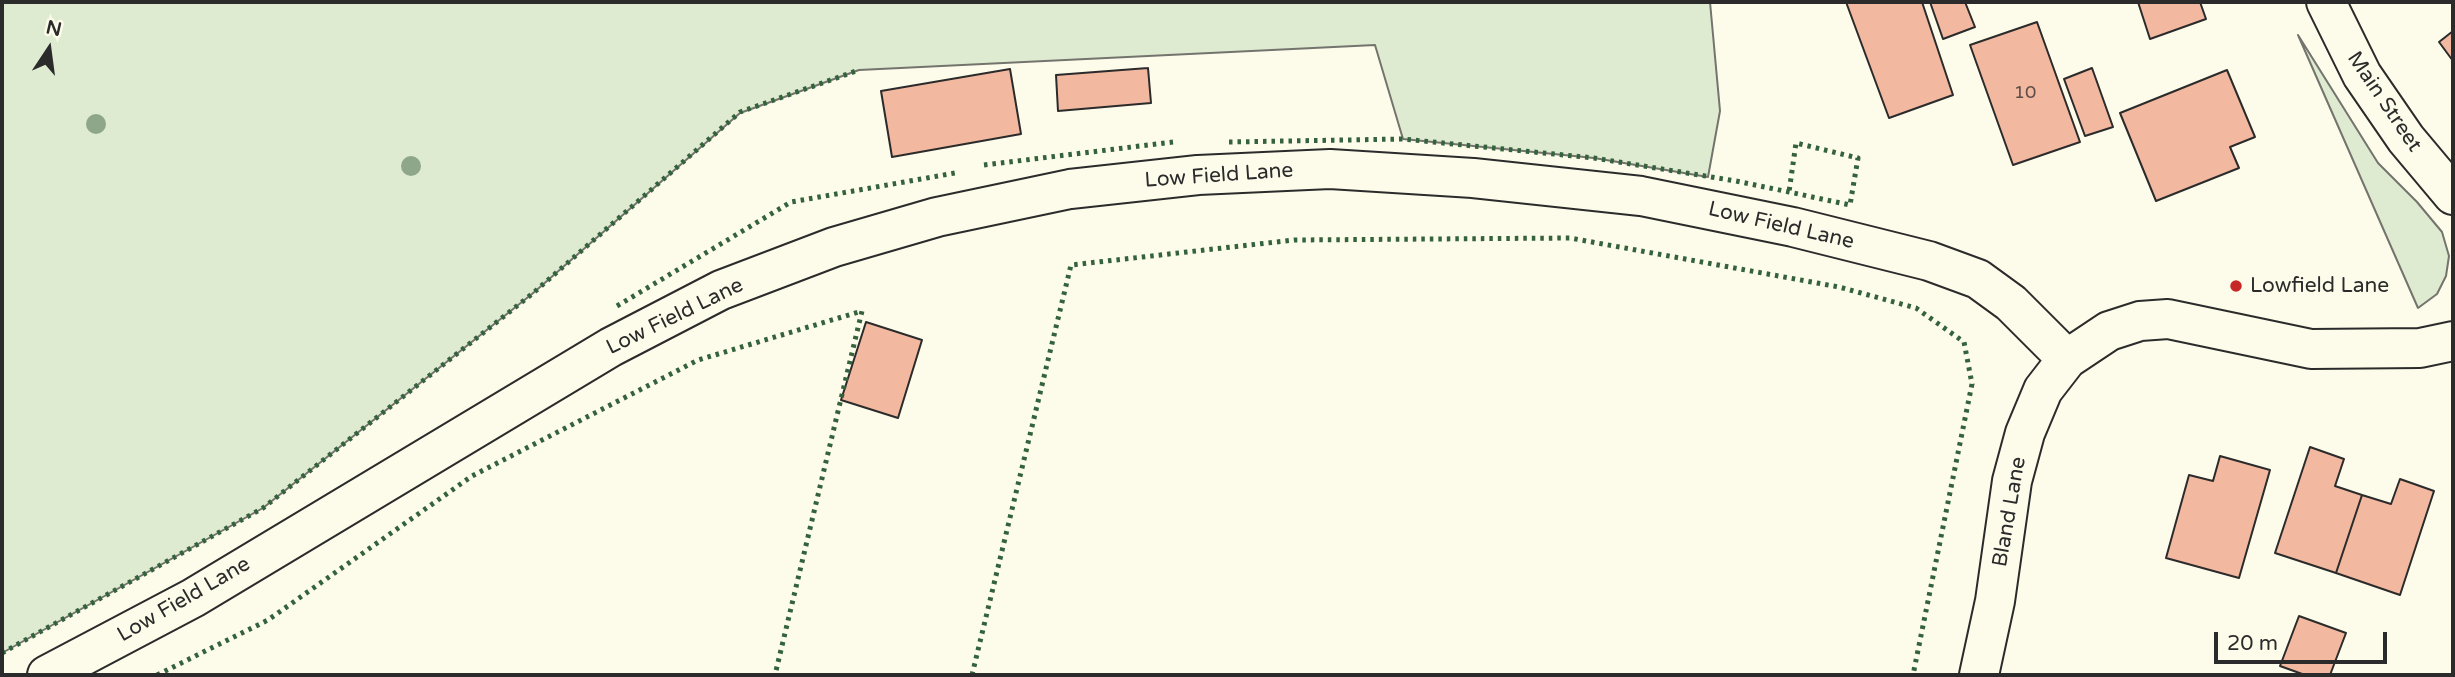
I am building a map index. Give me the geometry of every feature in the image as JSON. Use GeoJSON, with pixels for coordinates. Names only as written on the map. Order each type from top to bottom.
{"type":"FeatureCollection","features":[{"type":"Feature","properties":{"kind":"street","name":"Main Street"},"geometry":{"type":"LineString","coordinates":[[2326,2],[2362,75],[2406,139],[2453,195]]}},
{"type":"Feature","properties":{"kind":"street","name":"Low Field Lane"},"geometry":{"type":"LineString","coordinates":[[47,675],[193,598],[611,347],[721,290],[834,247],[937,217],[1070,189],[1198,175],[1330,169],[1473,178],[1640,196],[1793,227],[1929,261],[1978,279],[2011,303],[2067,359]]}},
{"type":"Feature","properties":{"kind":"street"},"geometry":{"type":"LineString","coordinates":[[2067,359],[2109,331],[2140,321],[2168,320],[2311,349],[2420,348],[2453,341]]}},
{"type":"Feature","properties":{"kind":"street","name":"Bland Lane"},"geometry":{"type":"LineString","coordinates":[[1979,675],[1994,601],[2012,481],[2025,433],[2043,390],[2067,359]]}},
{"type":"Feature","properties":{"kind":"green space"},"geometry":{"type":"Polygon","coordinates":[[[2,2],[1710,2],[1720,111],[1708,177],[1594,158],[1403,139],[1375,45],[859,70],[740,113],[532,294],[263,508],[2,653],[2,2]]]}},
{"type":"Feature","properties":{"kind":"green space"},"geometry":{"type":"Polygon","coordinates":[[[2298,35],[2378,163],[2442,232],[2449,256],[2446,276],[2437,294],[2418,308],[2298,35]]]}},
{"type":"Feature","properties":{"kind":"building"},"geometry":{"type":"Polygon","coordinates":[[[1846,2],[1922,2],[1953,95],[1889,118],[1846,2]]]}},
{"type":"Feature","properties":{"kind":"building"},"geometry":{"type":"Polygon","coordinates":[[[1930,2],[1965,2],[1975,27],[1943,39],[1930,2]]]}},
{"type":"Feature","properties":{"kind":"building"},"geometry":{"type":"Polygon","coordinates":[[[2138,2],[2200,2],[2206,19],[2150,39],[2138,2]]]}},
{"type":"Feature","properties":{"kind":"building"},"geometry":{"type":"Polygon","coordinates":[[[2037,22],[2080,142],[2013,165],[1970,45],[2037,22]]]}},
{"type":"Feature","properties":{"kind":"building"},"geometry":{"type":"Polygon","coordinates":[[[2453,31],[2453,61],[2439,42],[2453,31]]]}},
{"type":"Feature","properties":{"kind":"building"},"geometry":{"type":"Polygon","coordinates":[[[1148,68],[1151,103],[1058,111],[1056,75],[1148,68]]]}},
{"type":"Feature","properties":{"kind":"building"},"geometry":{"type":"Polygon","coordinates":[[[2092,68],[2113,127],[2085,136],[2064,79],[2092,68]]]}},
{"type":"Feature","properties":{"kind":"building"},"geometry":{"type":"Polygon","coordinates":[[[1010,69],[1021,134],[892,157],[881,91],[1010,69]]]}},
{"type":"Feature","properties":{"kind":"building"},"geometry":{"type":"Polygon","coordinates":[[[2227,70],[2255,137],[2230,147],[2239,168],[2156,201],[2120,113],[2227,70]]]}},
{"type":"Feature","properties":{"kind":"building"},"geometry":{"type":"Polygon","coordinates":[[[866,322],[922,340],[898,418],[841,400],[866,322]]]}},
{"type":"Feature","properties":{"kind":"building"},"geometry":{"type":"Polygon","coordinates":[[[2310,447],[2344,459],[2335,486],[2362,495],[2336,573],[2275,553],[2310,447]]]}},
{"type":"Feature","properties":{"kind":"building"},"geometry":{"type":"Polygon","coordinates":[[[2220,456],[2270,470],[2239,578],[2166,558],[2189,475],[2213,481],[2220,456]]]}},
{"type":"Feature","properties":{"kind":"building"},"geometry":{"type":"Polygon","coordinates":[[[2400,479],[2434,491],[2400,595],[2336,573],[2362,495],[2391,504],[2400,479]]]}},
{"type":"Feature","properties":{"kind":"building"},"geometry":{"type":"Polygon","coordinates":[[[2299,616],[2346,633],[2330,675],[2305,675],[2280,666],[2299,616]]]}},
{"type":"Feature","properties":{"kind":"hedge"},"geometry":{"type":"LineString","coordinates":[[2,653],[263,508],[532,294],[740,112],[859,70]]}},
{"type":"Feature","properties":{"kind":"hedge"},"geometry":{"type":"LineString","coordinates":[[1229,142],[1403,139],[1594,158],[1736,181],[1850,205],[1858,158],[1796,143],[1789,192]]}},
{"type":"Feature","properties":{"kind":"hedge"},"geometry":{"type":"LineString","coordinates":[[984,165],[1173,142]]}},
{"type":"Feature","properties":{"kind":"hedge"},"geometry":{"type":"LineString","coordinates":[[617,306],[791,202],[955,173]]}},
{"type":"Feature","properties":{"kind":"hedge"},"geometry":{"type":"LineString","coordinates":[[972,675],[1071,265],[1294,240],[1570,238],[1839,287],[1916,308],[1964,342],[1972,384],[1913,675]]}},
{"type":"Feature","properties":{"kind":"hedge"},"geometry":{"type":"LineString","coordinates":[[157,675],[268,620],[472,476],[698,360],[862,311],[775,675]]}},
{"type":"Feature","properties":{"kind":"place","name":"Lowfield Lane"},"geometry":{"type":"Point","coordinates":[2236,286]}}]}
